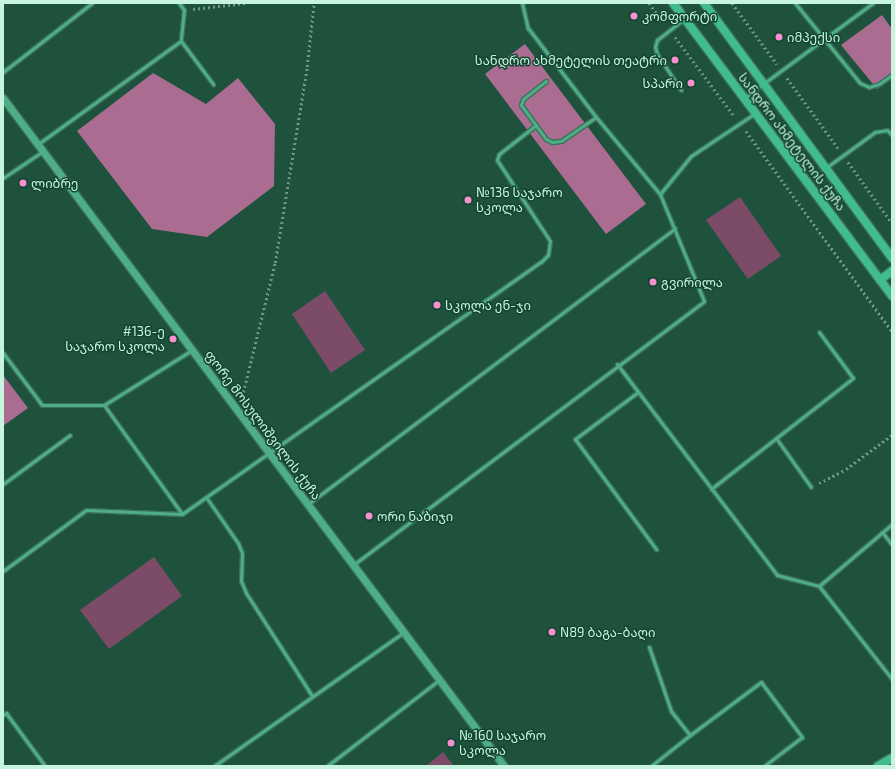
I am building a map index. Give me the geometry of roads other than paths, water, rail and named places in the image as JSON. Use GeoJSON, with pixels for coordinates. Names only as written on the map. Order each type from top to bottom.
{"type":"FeatureCollection","features":[{"type":"Feature","properties":{"kind":"main road","name":"სანდრო ახმეტელის ქუჩა"},"geometry":{"type":"LineString","coordinates":[[673,3],[754,114],[892,296]]}},
{"type":"Feature","properties":{"kind":"main road","name":"სანდრო ახმეტელის ქუჩა"},"geometry":{"type":"LineString","coordinates":[[704,3],[892,258]]}},
{"type":"Feature","properties":{"kind":"main road"},"geometry":{"type":"LineString","coordinates":[[880,280],[892,270]]}},
{"type":"Feature","properties":{"kind":"main road"},"geometry":{"type":"LineString","coordinates":[[878,766],[892,758]]}},
{"type":"Feature","properties":{"kind":"street","name":"ფორე მოსულიშვილის ქუჩა"},"geometry":{"type":"LineString","coordinates":[[3,98],[504,766]]}},
{"type":"Feature","properties":{"kind":"lane"},"geometry":{"type":"LineString","coordinates":[[3,72],[92,3]]}},
{"type":"Feature","properties":{"kind":"lane"},"geometry":{"type":"LineString","coordinates":[[179,3],[184,10],[181,41],[213,84]]}},
{"type":"Feature","properties":{"kind":"lane"},"geometry":{"type":"LineString","coordinates":[[353,565],[617,364],[704,301],[660,194],[596,117],[528,28],[522,3]]}},
{"type":"Feature","properties":{"kind":"lane"},"geometry":{"type":"LineString","coordinates":[[795,3],[860,83],[869,88],[879,84],[892,75]]}},
{"type":"Feature","properties":{"kind":"lane"},"geometry":{"type":"LineString","coordinates":[[743,98],[782,71],[873,3]]}},
{"type":"Feature","properties":{"kind":"lane"},"geometry":{"type":"LineString","coordinates":[[681,90],[656,54],[655,47],[657,40],[684,18]]}},
{"type":"Feature","properties":{"kind":"lane"},"geometry":{"type":"LineString","coordinates":[[38,144],[181,41]]}},
{"type":"Feature","properties":{"kind":"lane"},"geometry":{"type":"LineString","coordinates":[[546,81],[522,99],[521,105],[536,125],[552,142],[560,141],[596,117]]}},
{"type":"Feature","properties":{"kind":"lane"},"geometry":{"type":"LineString","coordinates":[[660,194],[691,156],[754,114]]}},
{"type":"Feature","properties":{"kind":"lane"},"geometry":{"type":"LineString","coordinates":[[3,571],[86,510],[182,514],[548,255],[551,247],[546,233],[497,160],[499,154],[536,125]]}},
{"type":"Feature","properties":{"kind":"lane"},"geometry":{"type":"LineString","coordinates":[[826,168],[843,154],[875,132],[887,130],[892,135]]}},
{"type":"Feature","properties":{"kind":"lane"},"geometry":{"type":"LineString","coordinates":[[3,178],[43,151]]}},
{"type":"Feature","properties":{"kind":"lane"},"geometry":{"type":"LineString","coordinates":[[308,504],[674,228]]}},
{"type":"Feature","properties":{"kind":"lane"},"geometry":{"type":"LineString","coordinates":[[711,489],[852,378],[819,332]]}},
{"type":"Feature","properties":{"kind":"lane"},"geometry":{"type":"LineString","coordinates":[[3,353],[42,405],[104,405],[192,350]]}},
{"type":"Feature","properties":{"kind":"lane"},"geometry":{"type":"LineString","coordinates":[[617,364],[777,575],[819,586],[892,679]]}},
{"type":"Feature","properties":{"kind":"lane"},"geometry":{"type":"LineString","coordinates":[[638,392],[575,440],[656,549]]}},
{"type":"Feature","properties":{"kind":"lane"},"geometry":{"type":"LineString","coordinates":[[104,405],[182,514]]}},
{"type":"Feature","properties":{"kind":"lane"},"geometry":{"type":"LineString","coordinates":[[3,484],[70,435]]}},
{"type":"Feature","properties":{"kind":"lane"},"geometry":{"type":"LineString","coordinates":[[776,438],[811,487]]}},
{"type":"Feature","properties":{"kind":"lane"},"geometry":{"type":"LineString","coordinates":[[206,497],[240,548],[241,581],[246,593],[312,696]]}},
{"type":"Feature","properties":{"kind":"lane"},"geometry":{"type":"LineString","coordinates":[[819,586],[892,524]]}},
{"type":"Feature","properties":{"kind":"lane"},"geometry":{"type":"LineString","coordinates":[[882,532],[892,545]]}},
{"type":"Feature","properties":{"kind":"lane"},"geometry":{"type":"LineString","coordinates":[[214,766],[404,632]]}},
{"type":"Feature","properties":{"kind":"lane"},"geometry":{"type":"LineString","coordinates":[[649,647],[671,711],[690,735]]}},
{"type":"Feature","properties":{"kind":"lane"},"geometry":{"type":"LineString","coordinates":[[327,766],[439,680]]}},
{"type":"Feature","properties":{"kind":"lane"},"geometry":{"type":"LineString","coordinates":[[651,766],[762,682],[802,737],[764,766]]}},
{"type":"Feature","properties":{"kind":"lane"},"geometry":{"type":"LineString","coordinates":[[3,715],[6,713],[45,766]]}},
{"type":"Feature","properties":{"kind":"place","name":"კომფორტი"},"geometry":{"type":"Point","coordinates":[634,16]}},
{"type":"Feature","properties":{"kind":"place","name":"იმპექსი"},"geometry":{"type":"Point","coordinates":[779,37]}},
{"type":"Feature","properties":{"kind":"place","name":"სანდრო ახმეტელის თეატრი"},"geometry":{"type":"Point","coordinates":[675,60]}},
{"type":"Feature","properties":{"kind":"place","name":"სპარი"},"geometry":{"type":"Point","coordinates":[691,83]}},
{"type":"Feature","properties":{"kind":"place","name":"ლიბრე"},"geometry":{"type":"Point","coordinates":[23,183]}},
{"type":"Feature","properties":{"kind":"place","name":"№136 საჯარო სკოლა"},"geometry":{"type":"Point","coordinates":[468,200]}},
{"type":"Feature","properties":{"kind":"place","name":"გვირილა"},"geometry":{"type":"Point","coordinates":[653,282]}},
{"type":"Feature","properties":{"kind":"place","name":"სკოლა ენ-ჯი"},"geometry":{"type":"Point","coordinates":[437,305]}},
{"type":"Feature","properties":{"kind":"place","name":"#136-ე საჯარო სკოლა"},"geometry":{"type":"Point","coordinates":[173,339]}},
{"type":"Feature","properties":{"kind":"place","name":"ორი ნაბიჯი"},"geometry":{"type":"Point","coordinates":[369,516]}},
{"type":"Feature","properties":{"kind":"place","name":"N89 ბაგა-ბაღი"},"geometry":{"type":"Point","coordinates":[552,632]}},
{"type":"Feature","properties":{"kind":"place","name":"№160 საჯარო სკოლა"},"geometry":{"type":"Point","coordinates":[451,743]}}]}
